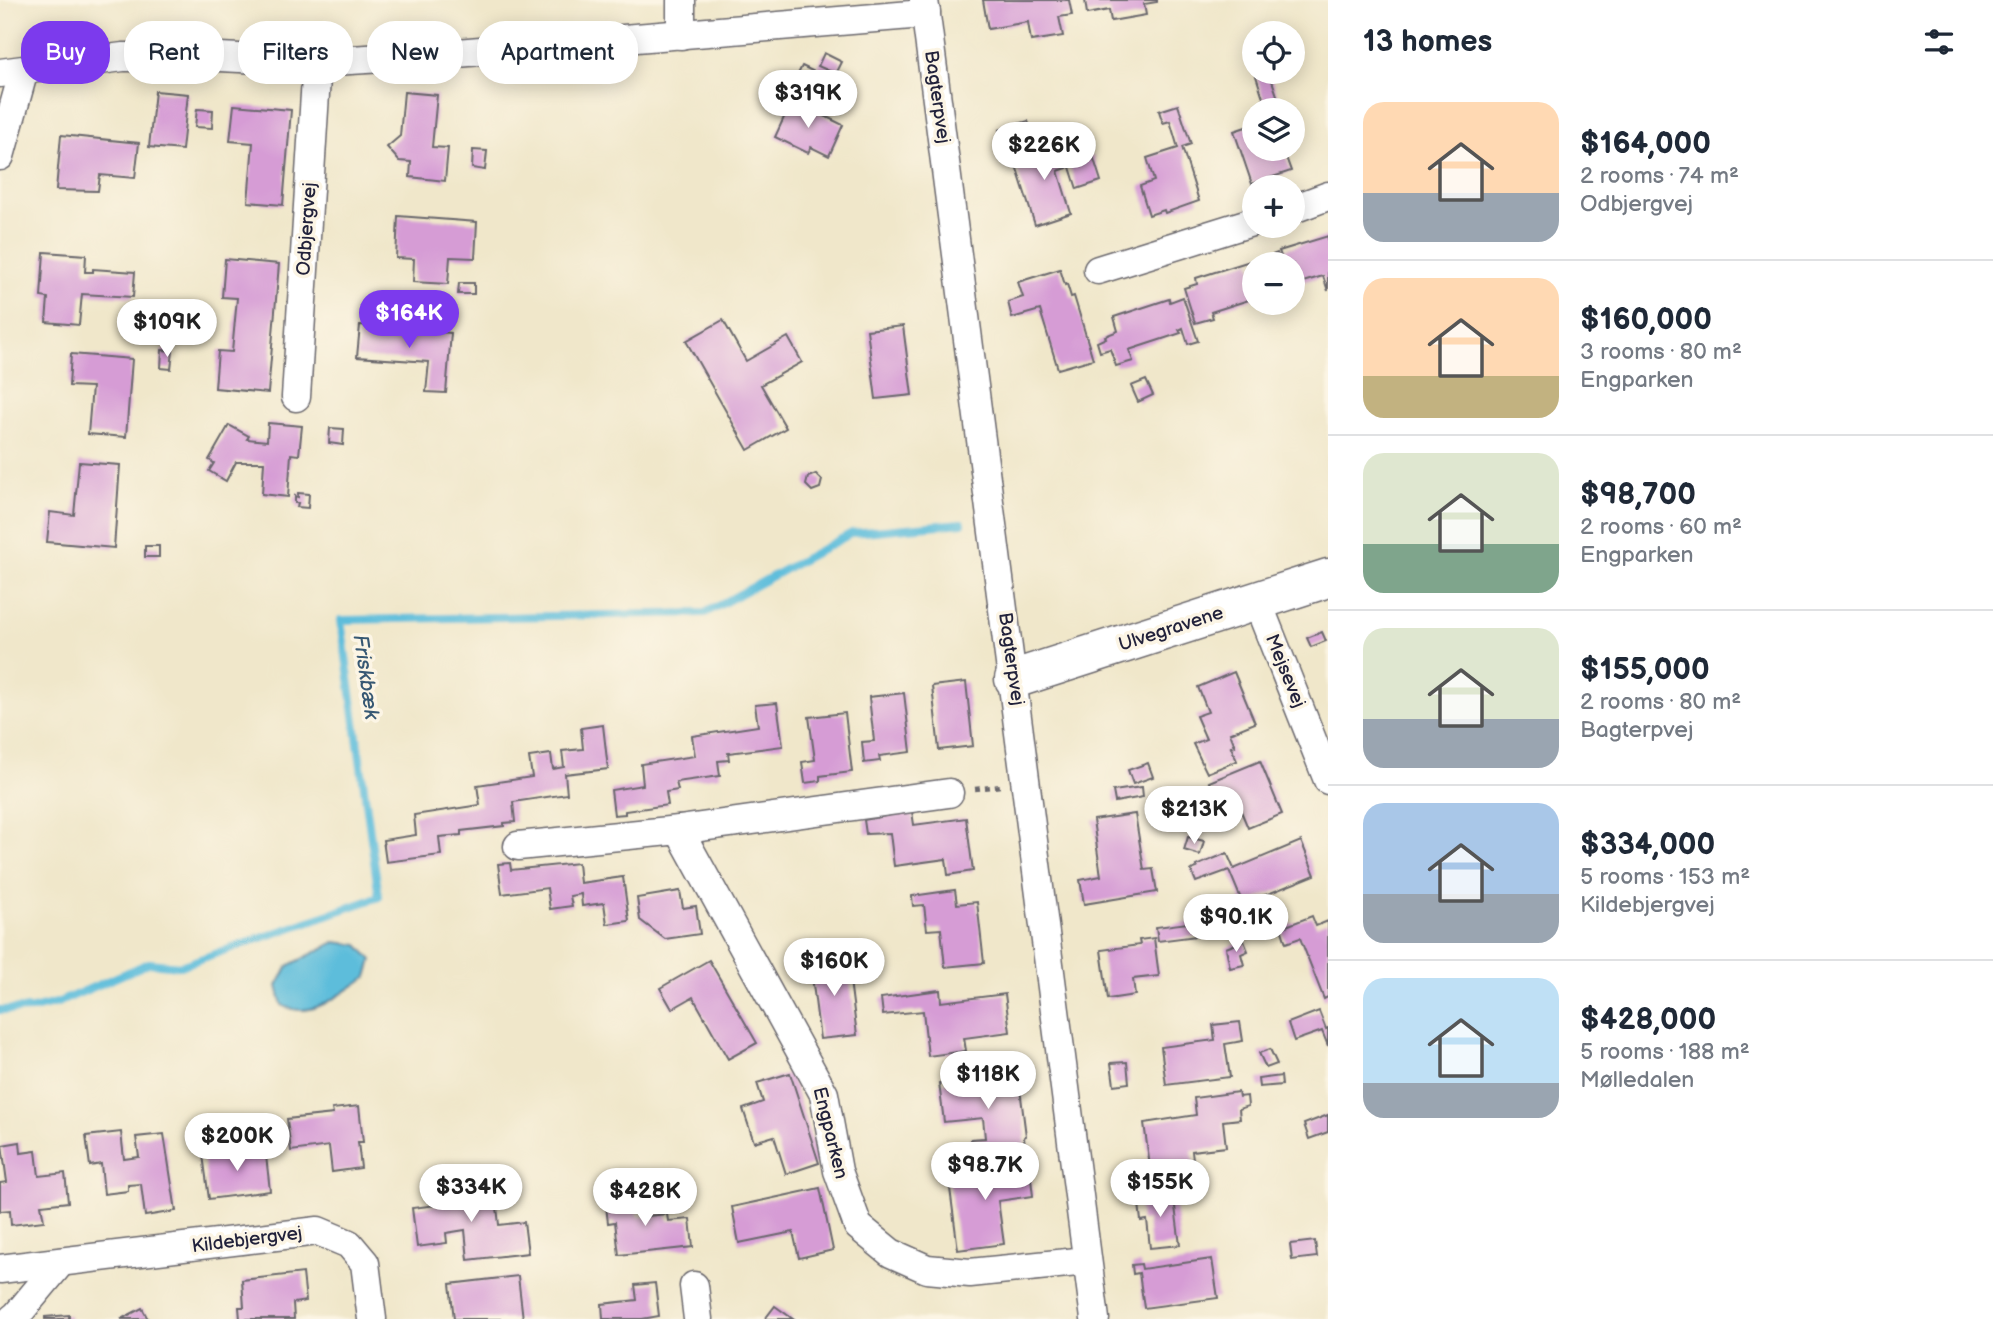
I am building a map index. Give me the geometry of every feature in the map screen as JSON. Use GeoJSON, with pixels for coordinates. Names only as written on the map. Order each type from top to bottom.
{"type":"FeatureCollection","features":[{"type":"Feature","properties":{"kind":"street"},"geometry":{"type":"LineString","coordinates":[[681,0],[681,35]]}},
{"type":"Feature","properties":{"kind":"street"},"geometry":{"type":"LineString","coordinates":[[353,59],[681,35],[925,6]]}},
{"type":"Feature","properties":{"kind":"street","name":"Bagterpvej"},"geometry":{"type":"LineString","coordinates":[[925,6],[1095,1319]]}},
{"type":"Feature","properties":{"kind":"street"},"geometry":{"type":"LineString","coordinates":[[0,156],[12,71],[122,57],[238,58]]}},
{"type":"Feature","properties":{"kind":"street","name":"Odbjergvej"},"geometry":{"type":"LineString","coordinates":[[296,397],[316,84]]}},
{"type":"Feature","properties":{"kind":"street"},"geometry":{"type":"LineString","coordinates":[[1305,205],[1328,196]]}},
{"type":"Feature","properties":{"kind":"street"},"geometry":{"type":"LineString","coordinates":[[1098,270],[1242,225]]}},
{"type":"Feature","properties":{"kind":"street","name":"Ulvegravene"},"geometry":{"type":"LineString","coordinates":[[1014,679],[1328,578]]}},
{"type":"Feature","properties":{"kind":"street","name":"Mejsevej"},"geometry":{"type":"LineString","coordinates":[[1257,601],[1327,774]]}},
{"type":"Feature","properties":{"kind":"street"},"geometry":{"type":"LineString","coordinates":[[518,846],[679,830],[949,793]]}},
{"type":"Feature","properties":{"kind":"street","name":"Engparken"},"geometry":{"type":"LineString","coordinates":[[679,830],[824,1094],[838,1171],[858,1226],[891,1253],[928,1269],[970,1273],[1087,1261]]}},
{"type":"Feature","properties":{"kind":"street","name":"Kildebjergvej"},"geometry":{"type":"LineString","coordinates":[[0,1269],[318,1231],[349,1244],[365,1263],[372,1319]]}},
{"type":"Feature","properties":{"kind":"street"},"geometry":{"type":"LineString","coordinates":[[12,1319],[61,1262]]}},
{"type":"Feature","properties":{"kind":"street"},"geometry":{"type":"LineString","coordinates":[[694,1286],[698,1319]]}},
{"type":"Feature","properties":{"kind":"path"},"geometry":{"type":"LineString","coordinates":[[949,793],[1026,783]]}},
{"type":"Feature","properties":{"kind":"water"},"geometry":{"type":"Polygon","coordinates":[[[335,942],[358,945],[372,960],[367,977],[315,1008],[293,1009],[282,1005],[277,986],[288,966],[335,942]]]}},
{"type":"Feature","properties":{"kind":"building"},"geometry":{"type":"Polygon","coordinates":[[[983,0],[1069,0],[1072,15],[1059,17],[1063,36],[1031,41],[1028,22],[988,29],[983,0]]]}},
{"type":"Feature","properties":{"kind":"building"},"geometry":{"type":"Polygon","coordinates":[[[1085,0],[1157,2],[1144,4],[1146,15],[1111,21],[1109,10],[1087,14],[1085,0]]]}},
{"type":"Feature","properties":{"kind":"building"},"geometry":{"type":"Polygon","coordinates":[[[824,53],[842,62],[836,74],[818,66],[824,53]]]}},
{"type":"Feature","properties":{"kind":"building"},"geometry":{"type":"Polygon","coordinates":[[[802,66],[837,83],[830,97],[795,80],[802,66]]]}},
{"type":"Feature","properties":{"kind":"building"},"geometry":{"type":"Polygon","coordinates":[[[1259,84],[1273,84],[1278,98],[1263,98],[1259,84]]]}},
{"type":"Feature","properties":{"kind":"building"},"geometry":{"type":"Polygon","coordinates":[[[155,91],[188,94],[182,150],[149,147],[155,91]]]}},
{"type":"Feature","properties":{"kind":"building"},"geometry":{"type":"Polygon","coordinates":[[[404,92],[437,95],[432,147],[448,148],[445,181],[410,177],[411,162],[399,161],[387,147],[400,136],[404,92]]]}},
{"type":"Feature","properties":{"kind":"building"},"geometry":{"type":"Polygon","coordinates":[[[792,100],[843,125],[829,156],[811,147],[808,153],[775,137],[792,100]]]}},
{"type":"Feature","properties":{"kind":"building"},"geometry":{"type":"Polygon","coordinates":[[[234,105],[291,110],[283,205],[248,202],[253,143],[230,141],[234,105]]]}},
{"type":"Feature","properties":{"kind":"building"},"geometry":{"type":"Polygon","coordinates":[[[1178,105],[1191,144],[1182,147],[1199,201],[1165,213],[1164,210],[1149,215],[1140,186],[1154,181],[1147,158],[1178,148],[1170,121],[1163,123],[1159,111],[1178,105]]]}},
{"type":"Feature","properties":{"kind":"building"},"geometry":{"type":"Polygon","coordinates":[[[197,109],[213,110],[212,128],[195,127],[197,109]]]}},
{"type":"Feature","properties":{"kind":"building"},"geometry":{"type":"Polygon","coordinates":[[[1028,121],[1031,130],[1001,139],[999,130],[1028,121]]]}},
{"type":"Feature","properties":{"kind":"building"},"geometry":{"type":"Polygon","coordinates":[[[1242,128],[1242,155],[1234,131],[1242,128]]]}},
{"type":"Feature","properties":{"kind":"building"},"geometry":{"type":"Polygon","coordinates":[[[61,135],[139,143],[135,178],[100,175],[98,191],[56,190],[61,135]]]}},
{"type":"Feature","properties":{"kind":"building"},"geometry":{"type":"Polygon","coordinates":[[[1059,141],[1067,168],[1058,171],[1071,213],[1035,225],[1013,156],[1059,141]]]}},
{"type":"Feature","properties":{"kind":"building"},"geometry":{"type":"Polygon","coordinates":[[[473,150],[487,151],[485,170],[472,168],[473,150]]]}},
{"type":"Feature","properties":{"kind":"building"},"geometry":{"type":"Polygon","coordinates":[[[1093,156],[1101,181],[1077,189],[1069,164],[1093,156]]]}},
{"type":"Feature","properties":{"kind":"building"},"geometry":{"type":"Polygon","coordinates":[[[1244,161],[1287,161],[1291,171],[1279,175],[1249,175],[1244,161]]]}},
{"type":"Feature","properties":{"kind":"building"},"geometry":{"type":"Polygon","coordinates":[[[398,216],[477,222],[475,258],[450,257],[448,284],[413,282],[414,259],[396,258],[398,216]]]}},
{"type":"Feature","properties":{"kind":"building"},"geometry":{"type":"Polygon","coordinates":[[[1328,236],[1328,291],[1323,276],[1305,281],[1305,252],[1279,251],[1328,236]]]}},
{"type":"Feature","properties":{"kind":"building"},"geometry":{"type":"Polygon","coordinates":[[[44,252],[86,255],[85,272],[93,272],[93,269],[135,272],[133,297],[82,294],[79,325],[46,322],[48,298],[41,297],[44,252]]]}},
{"type":"Feature","properties":{"kind":"building"},"geometry":{"type":"Polygon","coordinates":[[[225,259],[279,264],[268,393],[215,388],[218,351],[232,352],[237,298],[222,297],[225,259]]]}},
{"type":"Feature","properties":{"kind":"building"},"geometry":{"type":"Polygon","coordinates":[[[1242,264],[1242,302],[1211,312],[1213,318],[1195,323],[1184,288],[1197,284],[1196,278],[1242,264]]]}},
{"type":"Feature","properties":{"kind":"building"},"geometry":{"type":"Polygon","coordinates":[[[1060,269],[1071,297],[1074,296],[1093,359],[1058,369],[1040,310],[1012,318],[1008,302],[1023,297],[1018,282],[1060,269]]]}},
{"type":"Feature","properties":{"kind":"building"},"geometry":{"type":"Polygon","coordinates":[[[459,283],[474,283],[474,294],[458,294],[459,283]]]}},
{"type":"Feature","properties":{"kind":"building"},"geometry":{"type":"Polygon","coordinates":[[[1183,297],[1198,341],[1188,344],[1183,328],[1179,330],[1181,333],[1129,350],[1133,361],[1116,366],[1110,349],[1100,352],[1097,342],[1118,331],[1114,317],[1183,297]]]}},
{"type":"Feature","properties":{"kind":"building"},"geometry":{"type":"Polygon","coordinates":[[[723,320],[746,361],[788,337],[802,362],[761,385],[786,428],[748,450],[686,341],[723,320]]]}},
{"type":"Feature","properties":{"kind":"building"},"geometry":{"type":"Polygon","coordinates":[[[360,325],[451,333],[446,393],[426,392],[429,362],[357,357],[360,325]]]}},
{"type":"Feature","properties":{"kind":"building"},"geometry":{"type":"Polygon","coordinates":[[[903,326],[912,395],[876,399],[867,330],[903,326]]]}},
{"type":"Feature","properties":{"kind":"building"},"geometry":{"type":"Polygon","coordinates":[[[162,350],[173,351],[171,369],[161,368],[162,350]]]}},
{"type":"Feature","properties":{"kind":"building"},"geometry":{"type":"Polygon","coordinates":[[[71,354],[132,359],[126,437],[88,434],[92,387],[69,386],[71,354]]]}},
{"type":"Feature","properties":{"kind":"building"},"geometry":{"type":"Polygon","coordinates":[[[1146,380],[1153,395],[1138,402],[1131,386],[1146,380]]]}},
{"type":"Feature","properties":{"kind":"building"},"geometry":{"type":"Polygon","coordinates":[[[268,423],[302,426],[299,455],[291,454],[288,497],[262,494],[264,462],[236,462],[226,481],[209,471],[214,463],[209,460],[229,425],[249,436],[247,439],[267,441],[268,423]]]}},
{"type":"Feature","properties":{"kind":"building"},"geometry":{"type":"Polygon","coordinates":[[[330,428],[344,429],[343,445],[329,443],[330,428]]]}},
{"type":"Feature","properties":{"kind":"building"},"geometry":{"type":"Polygon","coordinates":[[[79,462],[120,465],[114,548],[47,542],[50,512],[74,515],[79,462]]]}},
{"type":"Feature","properties":{"kind":"building"},"geometry":{"type":"Polygon","coordinates":[[[816,474],[822,480],[820,488],[812,491],[806,485],[808,477],[816,474]]]}},
{"type":"Feature","properties":{"kind":"building"},"geometry":{"type":"Polygon","coordinates":[[[298,493],[309,494],[308,508],[297,507],[295,496],[298,497],[298,493]]]}},
{"type":"Feature","properties":{"kind":"building"},"geometry":{"type":"Polygon","coordinates":[[[145,546],[159,546],[159,557],[145,557],[145,546]]]}},
{"type":"Feature","properties":{"kind":"building"},"geometry":{"type":"Polygon","coordinates":[[[1322,632],[1326,641],[1311,647],[1307,638],[1322,632]]]}},
{"type":"Feature","properties":{"kind":"building"},"geometry":{"type":"Polygon","coordinates":[[[1234,672],[1255,723],[1230,733],[1235,746],[1231,747],[1237,761],[1207,773],[1193,744],[1206,739],[1196,716],[1208,712],[1198,687],[1234,672]]]}},
{"type":"Feature","properties":{"kind":"building"},"geometry":{"type":"Polygon","coordinates":[[[966,682],[973,746],[939,750],[932,686],[966,682]]]}},
{"type":"Feature","properties":{"kind":"building"},"geometry":{"type":"Polygon","coordinates":[[[904,693],[911,752],[879,756],[880,761],[864,763],[862,742],[874,741],[869,697],[904,693]]]}},
{"type":"Feature","properties":{"kind":"building"},"geometry":{"type":"Polygon","coordinates":[[[777,703],[783,746],[728,753],[729,760],[718,761],[720,776],[676,782],[678,790],[666,792],[668,805],[614,815],[611,790],[643,785],[641,764],[695,756],[692,736],[758,726],[755,705],[777,703]]]}},
{"type":"Feature","properties":{"kind":"building"},"geometry":{"type":"Polygon","coordinates":[[[845,713],[852,772],[820,776],[820,781],[805,783],[802,762],[815,760],[809,717],[845,713]]]}},
{"type":"Feature","properties":{"kind":"building"},"geometry":{"type":"Polygon","coordinates":[[[603,725],[608,769],[565,774],[567,794],[513,802],[515,822],[504,823],[504,826],[461,831],[461,835],[439,837],[441,855],[386,862],[383,840],[416,835],[414,815],[480,805],[477,785],[532,777],[529,757],[551,754],[553,769],[564,767],[562,751],[583,749],[581,728],[603,725]]]}},
{"type":"Feature","properties":{"kind":"building"},"geometry":{"type":"Polygon","coordinates":[[[1260,761],[1282,814],[1248,828],[1236,799],[1219,806],[1209,782],[1260,761]]]}},
{"type":"Feature","properties":{"kind":"building"},"geometry":{"type":"Polygon","coordinates":[[[1148,763],[1153,777],[1133,784],[1128,770],[1148,763]]]}},
{"type":"Feature","properties":{"kind":"building"},"geometry":{"type":"Polygon","coordinates":[[[1142,787],[1143,797],[1115,802],[1113,791],[1142,787]]]}},
{"type":"Feature","properties":{"kind":"building"},"geometry":{"type":"Polygon","coordinates":[[[912,811],[914,825],[966,818],[973,871],[948,875],[946,859],[894,866],[890,833],[866,834],[864,820],[912,811]]]}},
{"type":"Feature","properties":{"kind":"building"},"geometry":{"type":"Polygon","coordinates":[[[1135,814],[1144,870],[1153,869],[1157,892],[1084,904],[1080,880],[1101,876],[1093,820],[1135,814]]]}},
{"type":"Feature","properties":{"kind":"building"},"geometry":{"type":"Polygon","coordinates":[[[1188,837],[1204,841],[1200,855],[1184,850],[1188,837]]]}},
{"type":"Feature","properties":{"kind":"building"},"geometry":{"type":"Polygon","coordinates":[[[1301,841],[1315,875],[1243,904],[1229,870],[1196,882],[1191,870],[1227,853],[1234,869],[1301,841]]]}},
{"type":"Feature","properties":{"kind":"building"},"geometry":{"type":"Polygon","coordinates":[[[510,863],[511,870],[578,863],[580,883],[623,877],[629,921],[607,924],[604,903],[582,906],[581,894],[570,896],[572,906],[550,909],[547,888],[502,894],[498,864],[510,863]]]}},
{"type":"Feature","properties":{"kind":"building"},"geometry":{"type":"Polygon","coordinates":[[[955,890],[957,904],[977,902],[984,963],[945,967],[941,929],[927,930],[924,905],[913,906],[912,896],[955,890]]]}},
{"type":"Feature","properties":{"kind":"building"},"geometry":{"type":"Polygon","coordinates":[[[680,891],[683,908],[696,906],[700,934],[665,939],[640,920],[637,898],[680,891]]]}},
{"type":"Feature","properties":{"kind":"building"},"geometry":{"type":"Polygon","coordinates":[[[1312,916],[1316,926],[1328,921],[1328,997],[1324,999],[1300,938],[1286,943],[1281,928],[1312,916]]]}},
{"type":"Feature","properties":{"kind":"building"},"geometry":{"type":"Polygon","coordinates":[[[1195,922],[1197,936],[1158,941],[1156,927],[1195,922]]]}},
{"type":"Feature","properties":{"kind":"building"},"geometry":{"type":"Polygon","coordinates":[[[1154,938],[1159,976],[1133,979],[1135,995],[1108,999],[1101,950],[1140,945],[1139,940],[1154,938]]]}},
{"type":"Feature","properties":{"kind":"building"},"geometry":{"type":"Polygon","coordinates":[[[1244,941],[1248,951],[1241,954],[1244,965],[1230,968],[1226,948],[1244,941]]]}},
{"type":"Feature","properties":{"kind":"building"},"geometry":{"type":"Polygon","coordinates":[[[847,957],[857,1035],[820,1039],[810,961],[847,957]]]}},
{"type":"Feature","properties":{"kind":"building"},"geometry":{"type":"Polygon","coordinates":[[[709,960],[757,1043],[728,1059],[693,997],[672,1009],[660,988],[709,960]]]}},
{"type":"Feature","properties":{"kind":"building"},"geometry":{"type":"Polygon","coordinates":[[[940,990],[941,1002],[1005,994],[1010,1032],[964,1038],[966,1051],[928,1056],[923,1011],[883,1015],[881,998],[940,990]]]}},
{"type":"Feature","properties":{"kind":"building"},"geometry":{"type":"Polygon","coordinates":[[[1319,1011],[1326,1029],[1328,1028],[1328,1046],[1322,1031],[1294,1041],[1288,1023],[1319,1011]]]}},
{"type":"Feature","properties":{"kind":"building"},"geometry":{"type":"Polygon","coordinates":[[[1240,1022],[1243,1041],[1225,1044],[1230,1077],[1166,1085],[1161,1047],[1215,1040],[1213,1025],[1240,1022]]]}},
{"type":"Feature","properties":{"kind":"building"},"geometry":{"type":"Polygon","coordinates":[[[1270,1049],[1277,1064],[1266,1068],[1259,1053],[1270,1049]]]}},
{"type":"Feature","properties":{"kind":"building"},"geometry":{"type":"Polygon","coordinates":[[[1127,1062],[1129,1083],[1114,1085],[1111,1063],[1127,1062]]]}},
{"type":"Feature","properties":{"kind":"building"},"geometry":{"type":"Polygon","coordinates":[[[790,1073],[819,1163],[786,1174],[774,1136],[754,1142],[743,1109],[763,1102],[757,1083],[790,1073]]]}},
{"type":"Feature","properties":{"kind":"building"},"geometry":{"type":"Polygon","coordinates":[[[1018,1073],[1026,1136],[1025,1151],[973,1157],[971,1139],[985,1138],[983,1118],[944,1122],[939,1083],[1018,1073]]]}},
{"type":"Feature","properties":{"kind":"building"},"geometry":{"type":"Polygon","coordinates":[[[1281,1076],[1282,1085],[1259,1087],[1258,1079],[1281,1076]]]}},
{"type":"Feature","properties":{"kind":"building"},"geometry":{"type":"Polygon","coordinates":[[[1238,1092],[1239,1097],[1247,1096],[1248,1106],[1239,1109],[1240,1119],[1223,1121],[1226,1147],[1192,1151],[1194,1168],[1151,1174],[1144,1123],[1196,1115],[1194,1098],[1238,1092]]]}},
{"type":"Feature","properties":{"kind":"building"},"geometry":{"type":"Polygon","coordinates":[[[359,1106],[363,1142],[358,1142],[361,1168],[332,1172],[329,1146],[291,1151],[287,1119],[333,1114],[332,1109],[359,1106]]]}},
{"type":"Feature","properties":{"kind":"building"},"geometry":{"type":"Polygon","coordinates":[[[1328,1115],[1328,1132],[1309,1139],[1304,1124],[1328,1115]]]}},
{"type":"Feature","properties":{"kind":"building"},"geometry":{"type":"Polygon","coordinates":[[[121,1132],[124,1159],[139,1157],[136,1137],[164,1134],[176,1211],[145,1216],[141,1184],[128,1185],[128,1191],[104,1194],[101,1164],[90,1166],[86,1136],[121,1132]]]}},
{"type":"Feature","properties":{"kind":"building"},"geometry":{"type":"Polygon","coordinates":[[[20,1142],[21,1153],[36,1151],[39,1176],[65,1173],[68,1202],[41,1205],[44,1221],[11,1225],[10,1210],[0,1211],[0,1183],[7,1182],[2,1145],[20,1142]]]}},
{"type":"Feature","properties":{"kind":"building"},"geometry":{"type":"Polygon","coordinates":[[[265,1147],[270,1191],[209,1199],[203,1155],[265,1147]]]}},
{"type":"Feature","properties":{"kind":"building"},"geometry":{"type":"Polygon","coordinates":[[[1029,1163],[1033,1196],[998,1201],[1004,1244],[958,1250],[948,1173],[1029,1163]]]}},
{"type":"Feature","properties":{"kind":"building"},"geometry":{"type":"Polygon","coordinates":[[[494,1180],[499,1225],[524,1222],[528,1253],[468,1260],[465,1230],[446,1233],[447,1243],[417,1247],[412,1208],[461,1202],[459,1184],[494,1180]]]}},
{"type":"Feature","properties":{"kind":"building"},"geometry":{"type":"Polygon","coordinates":[[[1193,1180],[1195,1193],[1178,1195],[1177,1182],[1193,1180]]]}},
{"type":"Feature","properties":{"kind":"building"},"geometry":{"type":"Polygon","coordinates":[[[820,1188],[833,1250],[799,1258],[793,1232],[739,1243],[732,1207],[820,1188]]]}},
{"type":"Feature","properties":{"kind":"building"},"geometry":{"type":"Polygon","coordinates":[[[1173,1191],[1180,1245],[1150,1248],[1147,1220],[1141,1221],[1138,1195],[1173,1191]]]}},
{"type":"Feature","properties":{"kind":"building"},"geometry":{"type":"Polygon","coordinates":[[[636,1194],[638,1217],[667,1214],[668,1221],[690,1219],[693,1247],[619,1255],[615,1222],[608,1223],[605,1197],[636,1194]]]}},
{"type":"Feature","properties":{"kind":"building"},"geometry":{"type":"Polygon","coordinates":[[[1315,1241],[1317,1257],[1292,1260],[1290,1244],[1315,1241]]]}},
{"type":"Feature","properties":{"kind":"building"},"geometry":{"type":"Polygon","coordinates":[[[1212,1259],[1218,1298],[1144,1308],[1139,1273],[1133,1274],[1132,1265],[1141,1264],[1142,1269],[1212,1259]]]}},
{"type":"Feature","properties":{"kind":"building"},"geometry":{"type":"Polygon","coordinates":[[[303,1273],[306,1301],[293,1303],[294,1319],[240,1319],[239,1307],[244,1307],[242,1280],[303,1273]]]}},
{"type":"Feature","properties":{"kind":"building"},"geometry":{"type":"Polygon","coordinates":[[[518,1276],[523,1319],[454,1319],[450,1284],[518,1276]]]}},
{"type":"Feature","properties":{"kind":"building"},"geometry":{"type":"Polygon","coordinates":[[[655,1283],[659,1316],[603,1319],[602,1304],[637,1300],[635,1285],[655,1283]]]}},
{"type":"Feature","properties":{"kind":"building"},"geometry":{"type":"Polygon","coordinates":[[[775,1306],[793,1319],[765,1319],[775,1306]]]}},
{"type":"Feature","properties":{"kind":"building"},"geometry":{"type":"Polygon","coordinates":[[[142,1308],[148,1319],[121,1319],[142,1308]]]}},
{"type":"Feature","properties":{"kind":"building"},"geometry":{"type":"Polygon","coordinates":[[[69,1315],[69,1319],[45,1319],[45,1317],[69,1315]]]}},
{"type":"Feature","properties":{"kind":"waterway","name":"Friskbæk"},"geometry":{"type":"LineString","coordinates":[[0,1010],[33,1009],[57,1003],[149,963],[180,966],[379,897],[341,620],[705,613],[852,533],[962,523]]}}]}
